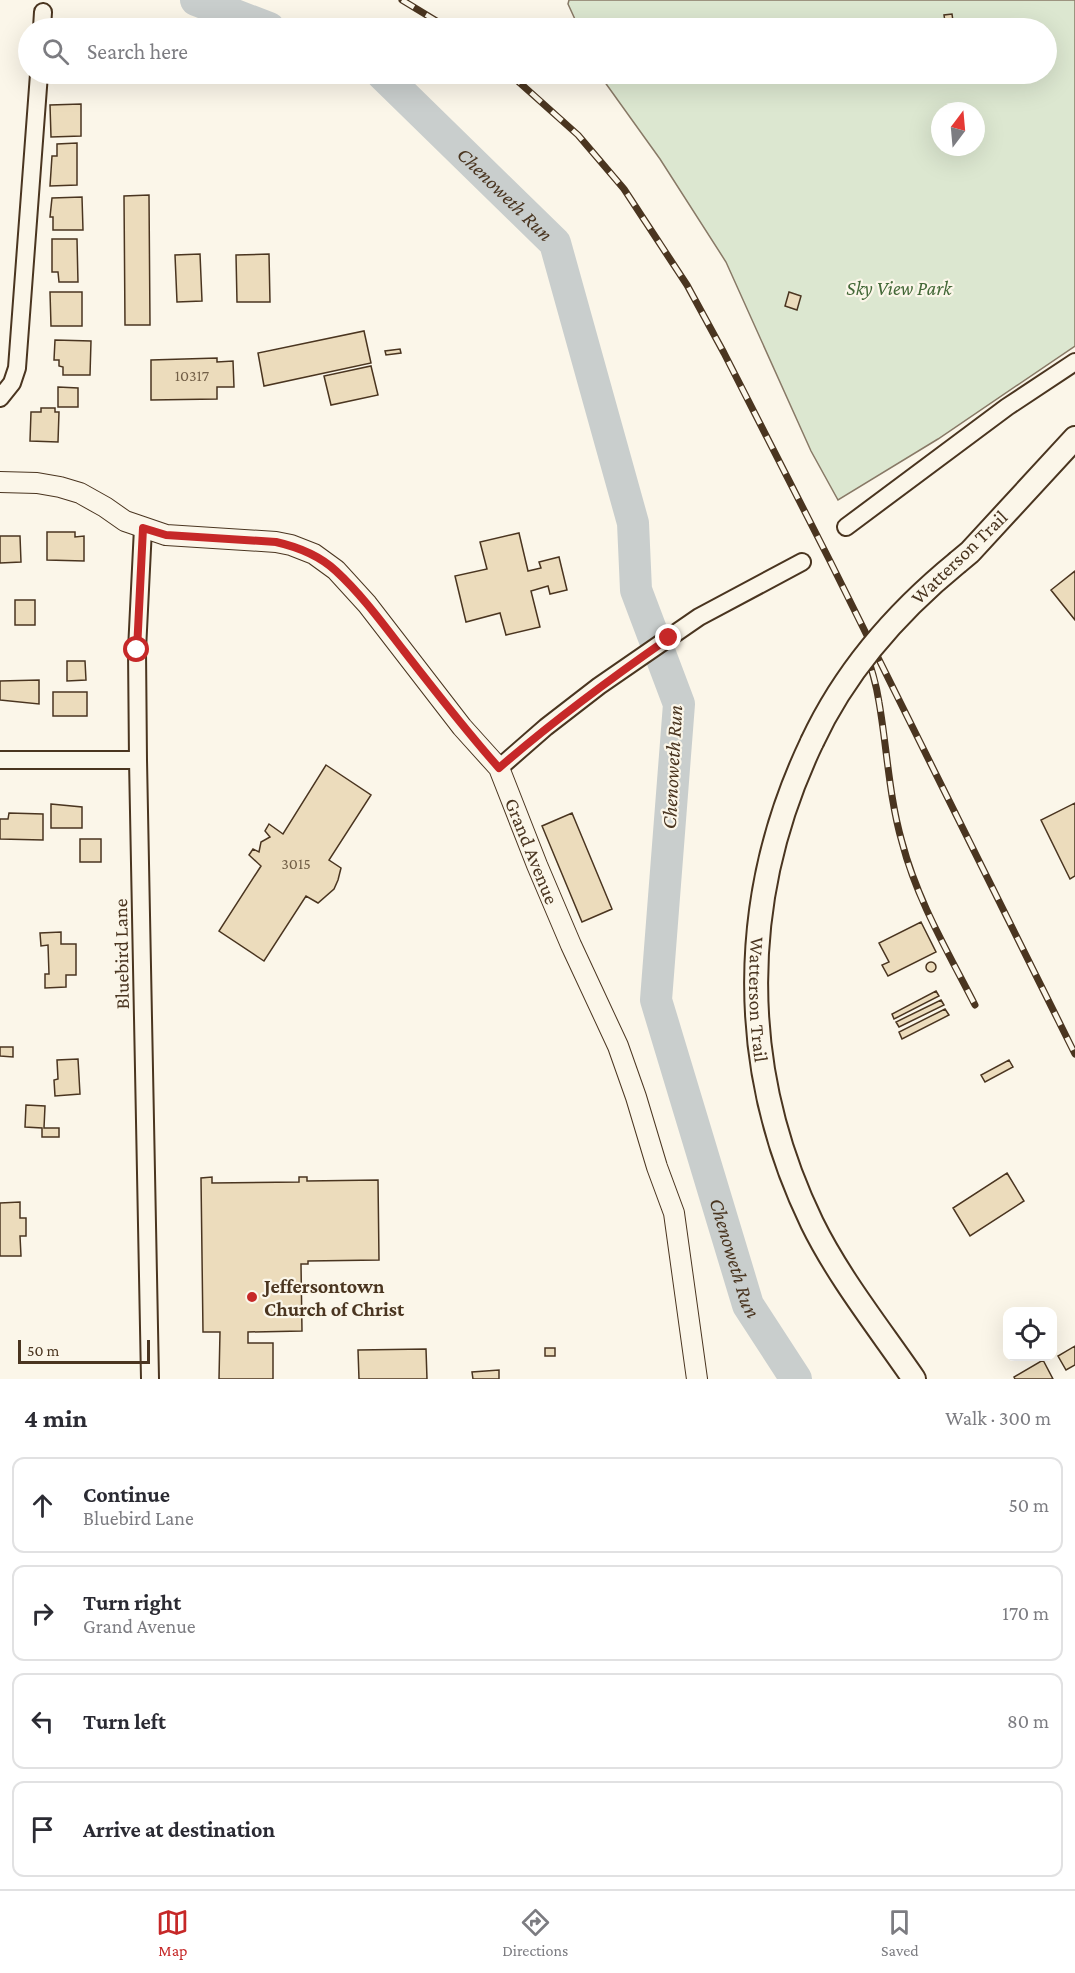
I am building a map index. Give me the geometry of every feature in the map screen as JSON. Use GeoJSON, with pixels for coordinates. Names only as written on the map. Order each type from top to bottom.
{"type":"FeatureCollection","features":[{"type":"Feature","properties":{"kind":"main road","name":"Watterson Trail"},"geometry":{"type":"LineString","coordinates":[[914,1379],[833,1261],[813,1225],[778,1138],[766,1092],[755,1000],[760,906],[769,860],[782,814],[812,742],[842,688],[900,614],[970,552],[1075,438]]}},
{"type":"Feature","properties":{"kind":"street"},"geometry":{"type":"LineString","coordinates":[[0,398],[12,383],[17,368],[38,84]]}},
{"type":"Feature","properties":{"kind":"street"},"geometry":{"type":"LineString","coordinates":[[846,527],[1007,407],[1075,362]]}},
{"type":"Feature","properties":{"kind":"street","name":"Grand Avenue"},"geometry":{"type":"LineString","coordinates":[[0,482],[37,483],[80,493],[125,521],[166,535],[276,542],[314,554],[336,570],[367,604],[462,727],[499,768],[550,895],[618,1046],[674,1213],[697,1379]]}},
{"type":"Feature","properties":{"kind":"street","name":"Bluebird Lane"},"geometry":{"type":"LineString","coordinates":[[143,528],[137,650],[150,1379]]}},
{"type":"Feature","properties":{"kind":"street"},"geometry":{"type":"LineString","coordinates":[[499,768],[546,727],[599,686],[678,631],[699,617],[802,562]]}},
{"type":"Feature","properties":{"kind":"street"},"geometry":{"type":"LineString","coordinates":[[0,760],[138,760]]}},
{"type":"Feature","properties":{"kind":"green space","name":"Sky View Park"},"geometry":{"type":"Polygon","coordinates":[[[569,0],[1075,0],[1075,346],[938,439],[838,500],[811,451],[726,262],[660,159],[606,84],[1057,84],[1057,18],[574,18],[568,4],[569,0]]]}},
{"type":"Feature","properties":{"kind":"building"},"geometry":{"type":"Polygon","coordinates":[[[952,14],[953,18],[944,18],[944,15],[952,14]]]}},
{"type":"Feature","properties":{"kind":"building"},"geometry":{"type":"Polygon","coordinates":[[[81,104],[81,136],[51,137],[50,105],[81,104]]]}},
{"type":"Feature","properties":{"kind":"building"},"geometry":{"type":"Polygon","coordinates":[[[77,143],[77,185],[50,186],[52,156],[57,156],[57,144],[77,143]]]}},
{"type":"Feature","properties":{"kind":"building"},"geometry":{"type":"Polygon","coordinates":[[[149,195],[150,325],[125,325],[124,196],[149,195]]]}},
{"type":"Feature","properties":{"kind":"building"},"geometry":{"type":"Polygon","coordinates":[[[82,197],[83,230],[53,230],[53,217],[50,217],[52,198],[82,197]]]}},
{"type":"Feature","properties":{"kind":"building"},"geometry":{"type":"Polygon","coordinates":[[[52,239],[77,239],[78,282],[59,282],[58,272],[52,272],[52,239]]]}},
{"type":"Feature","properties":{"kind":"building"},"geometry":{"type":"Polygon","coordinates":[[[200,254],[202,301],[177,302],[175,255],[200,254]]]}},
{"type":"Feature","properties":{"kind":"building"},"geometry":{"type":"Polygon","coordinates":[[[269,254],[270,302],[237,302],[236,255],[269,254]]]}},
{"type":"Feature","properties":{"kind":"building"},"geometry":{"type":"Polygon","coordinates":[[[50,292],[82,292],[82,326],[51,326],[50,292]]]}},
{"type":"Feature","properties":{"kind":"building"},"geometry":{"type":"Polygon","coordinates":[[[789,292],[801,296],[797,310],[785,306],[789,292]]]}},
{"type":"Feature","properties":{"kind":"building"},"geometry":{"type":"Polygon","coordinates":[[[364,331],[371,363],[264,386],[258,353],[364,331]]]}},
{"type":"Feature","properties":{"kind":"building"},"geometry":{"type":"Polygon","coordinates":[[[55,340],[91,341],[90,375],[63,375],[63,367],[59,366],[59,360],[54,360],[55,340]]]}},
{"type":"Feature","properties":{"kind":"building"},"geometry":{"type":"Polygon","coordinates":[[[400,349],[401,353],[386,355],[385,351],[400,349]]]}},
{"type":"Feature","properties":{"kind":"building"},"geometry":{"type":"Polygon","coordinates":[[[217,358],[217,362],[233,361],[234,387],[217,387],[217,399],[151,400],[151,360],[217,358]]]}},
{"type":"Feature","properties":{"kind":"building"},"geometry":{"type":"Polygon","coordinates":[[[371,366],[378,395],[331,405],[324,376],[371,366]]]}},
{"type":"Feature","properties":{"kind":"building"},"geometry":{"type":"Polygon","coordinates":[[[58,387],[78,388],[78,407],[58,407],[58,387]]]}},
{"type":"Feature","properties":{"kind":"building"},"geometry":{"type":"Polygon","coordinates":[[[41,408],[55,408],[55,412],[59,412],[58,442],[30,441],[31,412],[41,412],[41,408]]]}},
{"type":"Feature","properties":{"kind":"building"},"geometry":{"type":"Polygon","coordinates":[[[47,532],[75,532],[75,537],[84,536],[84,561],[47,560],[47,532]]]}},
{"type":"Feature","properties":{"kind":"building"},"geometry":{"type":"Polygon","coordinates":[[[519,533],[528,571],[541,568],[539,562],[559,557],[567,590],[550,594],[548,586],[531,591],[540,627],[506,635],[500,613],[466,622],[455,576],[487,569],[480,542],[519,533]]]}},
{"type":"Feature","properties":{"kind":"building"},"geometry":{"type":"Polygon","coordinates":[[[0,536],[20,536],[21,562],[0,563],[0,536]]]}},
{"type":"Feature","properties":{"kind":"building"},"geometry":{"type":"Polygon","coordinates":[[[1075,571],[1075,620],[1051,590],[1075,571]]]}},
{"type":"Feature","properties":{"kind":"building"},"geometry":{"type":"Polygon","coordinates":[[[15,600],[35,600],[35,625],[15,625],[15,600]]]}},
{"type":"Feature","properties":{"kind":"building"},"geometry":{"type":"Polygon","coordinates":[[[67,661],[85,661],[86,680],[67,681],[67,661]]]}},
{"type":"Feature","properties":{"kind":"building"},"geometry":{"type":"Polygon","coordinates":[[[39,680],[39,704],[0,700],[0,681],[39,680]]]}},
{"type":"Feature","properties":{"kind":"building"},"geometry":{"type":"Polygon","coordinates":[[[53,692],[87,692],[87,716],[53,716],[53,692]]]}},
{"type":"Feature","properties":{"kind":"building"},"geometry":{"type":"Polygon","coordinates":[[[326,765],[371,795],[329,860],[341,868],[334,889],[318,903],[306,896],[264,961],[219,931],[261,866],[249,855],[253,849],[259,852],[261,842],[270,837],[265,831],[269,824],[283,834],[326,765]]]}},
{"type":"Feature","properties":{"kind":"building"},"geometry":{"type":"Polygon","coordinates":[[[1075,803],[1075,876],[1070,879],[1041,820],[1075,803]]]}},
{"type":"Feature","properties":{"kind":"building"},"geometry":{"type":"Polygon","coordinates":[[[51,804],[82,807],[82,828],[51,828],[51,804]]]}},
{"type":"Feature","properties":{"kind":"building"},"geometry":{"type":"Polygon","coordinates":[[[9,813],[43,814],[43,840],[0,839],[0,819],[8,819],[9,813]]]}},
{"type":"Feature","properties":{"kind":"building"},"geometry":{"type":"Polygon","coordinates":[[[572,813],[612,909],[582,922],[542,826],[572,813]]]}},
{"type":"Feature","properties":{"kind":"building"},"geometry":{"type":"Polygon","coordinates":[[[80,839],[101,839],[101,862],[80,862],[80,839]]]}},
{"type":"Feature","properties":{"kind":"building"},"geometry":{"type":"Polygon","coordinates":[[[921,922],[936,952],[888,976],[882,965],[889,962],[879,943],[921,922]]]}},
{"type":"Feature","properties":{"kind":"building"},"geometry":{"type":"Polygon","coordinates":[[[61,932],[61,944],[76,944],[76,975],[66,975],[66,987],[45,988],[45,974],[49,974],[48,945],[41,946],[40,933],[61,932]]]}},
{"type":"Feature","properties":{"kind":"building"},"geometry":{"type":"Polygon","coordinates":[[[931,962],[935,963],[935,971],[931,972],[927,971],[926,967],[927,963],[931,962]]]}},
{"type":"Feature","properties":{"kind":"building"},"geometry":{"type":"Polygon","coordinates":[[[936,991],[939,996],[894,1019],[892,1014],[936,991]]]}},
{"type":"Feature","properties":{"kind":"building"},"geometry":{"type":"Polygon","coordinates":[[[941,1000],[944,1005],[899,1027],[896,1022],[941,1000]]]}},
{"type":"Feature","properties":{"kind":"building"},"geometry":{"type":"Polygon","coordinates":[[[945,1009],[949,1015],[902,1039],[899,1032],[945,1009]]]}},
{"type":"Feature","properties":{"kind":"building"},"geometry":{"type":"Polygon","coordinates":[[[0,1047],[13,1047],[13,1057],[0,1056],[0,1047]]]}},
{"type":"Feature","properties":{"kind":"building"},"geometry":{"type":"Polygon","coordinates":[[[78,1059],[80,1094],[55,1096],[54,1080],[58,1079],[57,1060],[78,1059]]]}},
{"type":"Feature","properties":{"kind":"building"},"geometry":{"type":"Polygon","coordinates":[[[1009,1060],[1013,1067],[985,1082],[981,1075],[1009,1060]]]}},
{"type":"Feature","properties":{"kind":"building"},"geometry":{"type":"Polygon","coordinates":[[[26,1105],[45,1106],[44,1128],[59,1128],[59,1137],[42,1137],[42,1128],[25,1127],[26,1105]]]}},
{"type":"Feature","properties":{"kind":"building"},"geometry":{"type":"Polygon","coordinates":[[[1007,1173],[1024,1201],[970,1236],[953,1208],[1007,1173]]]}},
{"type":"Feature","properties":{"kind":"building","name":"Jeffersontown Church of Christ"},"geometry":{"type":"Polygon","coordinates":[[[212,1177],[212,1183],[299,1182],[299,1177],[307,1177],[307,1181],[378,1180],[379,1260],[308,1261],[308,1264],[301,1264],[302,1331],[248,1332],[248,1343],[273,1343],[273,1379],[219,1379],[220,1332],[203,1332],[201,1178],[212,1177]]]}},
{"type":"Feature","properties":{"kind":"building"},"geometry":{"type":"Polygon","coordinates":[[[20,1202],[20,1218],[26,1218],[26,1236],[20,1236],[21,1256],[0,1256],[0,1203],[20,1202]]]}},
{"type":"Feature","properties":{"kind":"building"},"geometry":{"type":"Polygon","coordinates":[[[1075,1346],[1075,1365],[1066,1370],[1058,1356],[1075,1346]]]}},
{"type":"Feature","properties":{"kind":"building"},"geometry":{"type":"Polygon","coordinates":[[[545,1348],[555,1348],[555,1356],[545,1356],[545,1348]]]}},
{"type":"Feature","properties":{"kind":"building","name":"Jeffersontown Church of Christ"},"geometry":{"type":"Polygon","coordinates":[[[426,1349],[427,1379],[359,1379],[358,1350],[426,1349]]]}},
{"type":"Feature","properties":{"kind":"building"},"geometry":{"type":"Polygon","coordinates":[[[1044,1361],[1053,1379],[1015,1379],[1014,1377],[1044,1361]]]}},
{"type":"Feature","properties":{"kind":"building"},"geometry":{"type":"Polygon","coordinates":[[[499,1370],[499,1379],[473,1379],[472,1372],[499,1370]]]}},
{"type":"Feature","properties":{"kind":"waterway","name":"Chenoweth Run"},"geometry":{"type":"LineString","coordinates":[[196,0],[243,18]]}},
{"type":"Feature","properties":{"kind":"waterway","name":"Chenoweth Run"},"geometry":{"type":"LineString","coordinates":[[392,84],[555,243],[633,523],[636,590],[679,704],[656,1000],[748,1305],[796,1379]]}},
{"type":"Feature","properties":{"kind":"railway"},"geometry":{"type":"LineString","coordinates":[[402,0],[432,18]]}},
{"type":"Feature","properties":{"kind":"railway"},"geometry":{"type":"LineString","coordinates":[[521,84],[578,135],[624,189],[687,285],[830,561],[1075,1054]]}},
{"type":"Feature","properties":{"kind":"railway"},"geometry":{"type":"LineString","coordinates":[[863,644],[876,687],[894,808],[908,863],[934,925],[975,1005]]}},
{"type":"Feature","properties":{"kind":"place","name":"Jeffersontown Church of Christ"},"geometry":{"type":"Point","coordinates":[252,1297]}},
{"type":"Feature","properties":{"kind":"route"},"geometry":{"type":"LineString","coordinates":[[137,650],[143,528],[166,535],[291,545],[314,554],[336,570],[367,604],[462,727],[499,768],[546,727],[599,686],[669,638]]}}]}
